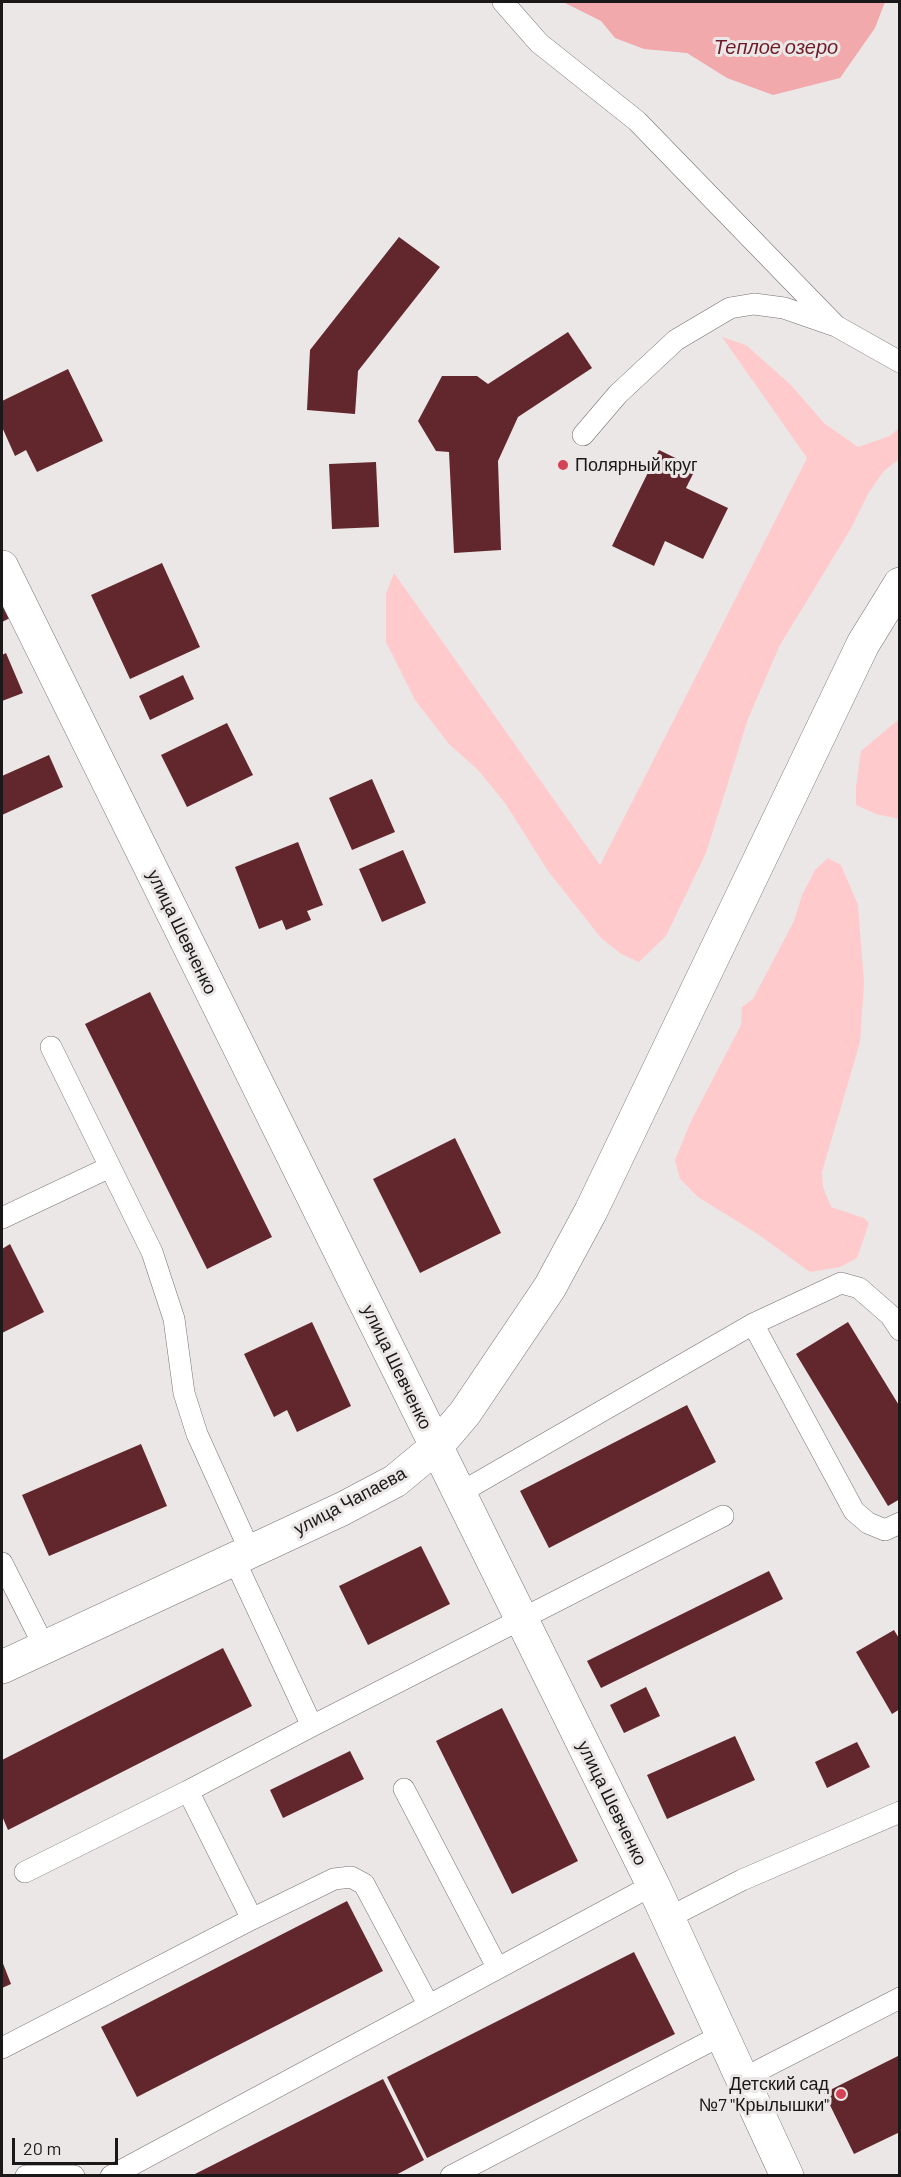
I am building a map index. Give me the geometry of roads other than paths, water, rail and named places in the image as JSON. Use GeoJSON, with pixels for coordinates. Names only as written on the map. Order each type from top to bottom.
{"type":"FeatureCollection","features":[{"type":"Feature","properties":{"kind":"street","name":"улица Шевченко"},"geometry":{"type":"LineString","coordinates":[[2,567],[653,1885],[786,2173]]}},
{"type":"Feature","properties":{"kind":"street","name":"улица Чапаева"},"geometry":{"type":"LineString","coordinates":[[2,1666],[342,1509],[395,1481],[436,1447],[489,1382],[550,1287],[591,1211],[863,644],[900,584]]}},
{"type":"Feature","properties":{"kind":"lane"},"geometry":{"type":"LineString","coordinates":[[503,2],[539,43],[637,121],[836,326]]}},
{"type":"Feature","properties":{"kind":"lane"},"geometry":{"type":"LineString","coordinates":[[583,435],[618,394],[676,340],[730,308],[754,304],[784,308],[836,326],[900,362]]}},
{"type":"Feature","properties":{"kind":"lane"},"geometry":{"type":"LineString","coordinates":[[51,1047],[164,1284],[174,1319],[184,1393],[196,1434],[242,1555],[312,1726]]}},
{"type":"Feature","properties":{"kind":"lane"},"geometry":{"type":"LineString","coordinates":[[2,1218],[110,1167]]}},
{"type":"Feature","properties":{"kind":"lane"},"geometry":{"type":"LineString","coordinates":[[458,1494],[753,1323],[842,1283],[859,1288],[890,1315],[900,1330]]}},
{"type":"Feature","properties":{"kind":"lane"},"geometry":{"type":"LineString","coordinates":[[753,1323],[854,1510],[868,1523],[885,1530],[900,1523]]}},
{"type":"Feature","properties":{"kind":"lane"},"geometry":{"type":"LineString","coordinates":[[25,1872],[188,1791],[723,1516]]}},
{"type":"Feature","properties":{"kind":"lane"},"geometry":{"type":"LineString","coordinates":[[2,1563],[44,1646]]}},
{"type":"Feature","properties":{"kind":"lane"},"geometry":{"type":"LineString","coordinates":[[404,1789],[497,1967]]}},
{"type":"Feature","properties":{"kind":"lane"},"geometry":{"type":"LineString","coordinates":[[188,1791],[252,1919]]}},
{"type":"Feature","properties":{"kind":"lane"},"geometry":{"type":"LineString","coordinates":[[668,1918],[742,1880],[900,1812]]}},
{"type":"Feature","properties":{"kind":"lane"},"geometry":{"type":"LineString","coordinates":[[2,2048],[252,1919],[334,1879],[351,1877],[364,1884],[428,2004]]}},
{"type":"Feature","properties":{"kind":"lane"},"geometry":{"type":"LineString","coordinates":[[111,2175],[653,1885]]}},
{"type":"Feature","properties":{"kind":"lane"},"geometry":{"type":"LineString","coordinates":[[742,2079],[900,1998]]}},
{"type":"Feature","properties":{"kind":"lane"},"geometry":{"type":"LineString","coordinates":[[451,2175],[722,2035]]}},
{"type":"Feature","properties":{"kind":"lane"},"geometry":{"type":"LineString","coordinates":[[26,2175],[74,2175]]}},
{"type":"Feature","properties":{"kind":"water","name":"Теплое озеро"},"geometry":{"type":"Polygon","coordinates":[[[563,2],[885,2],[875,28],[840,78],[773,95],[727,78],[687,53],[644,49],[615,38],[601,21],[563,2]]]}},
{"type":"Feature","properties":{"kind":"place","name":"Полярный круг"},"geometry":{"type":"Point","coordinates":[563,465]}},
{"type":"Feature","properties":{"kind":"place","name":"Детский сад №7 \"Крылышки\""},"geometry":{"type":"Point","coordinates":[841,2094]}}]}
